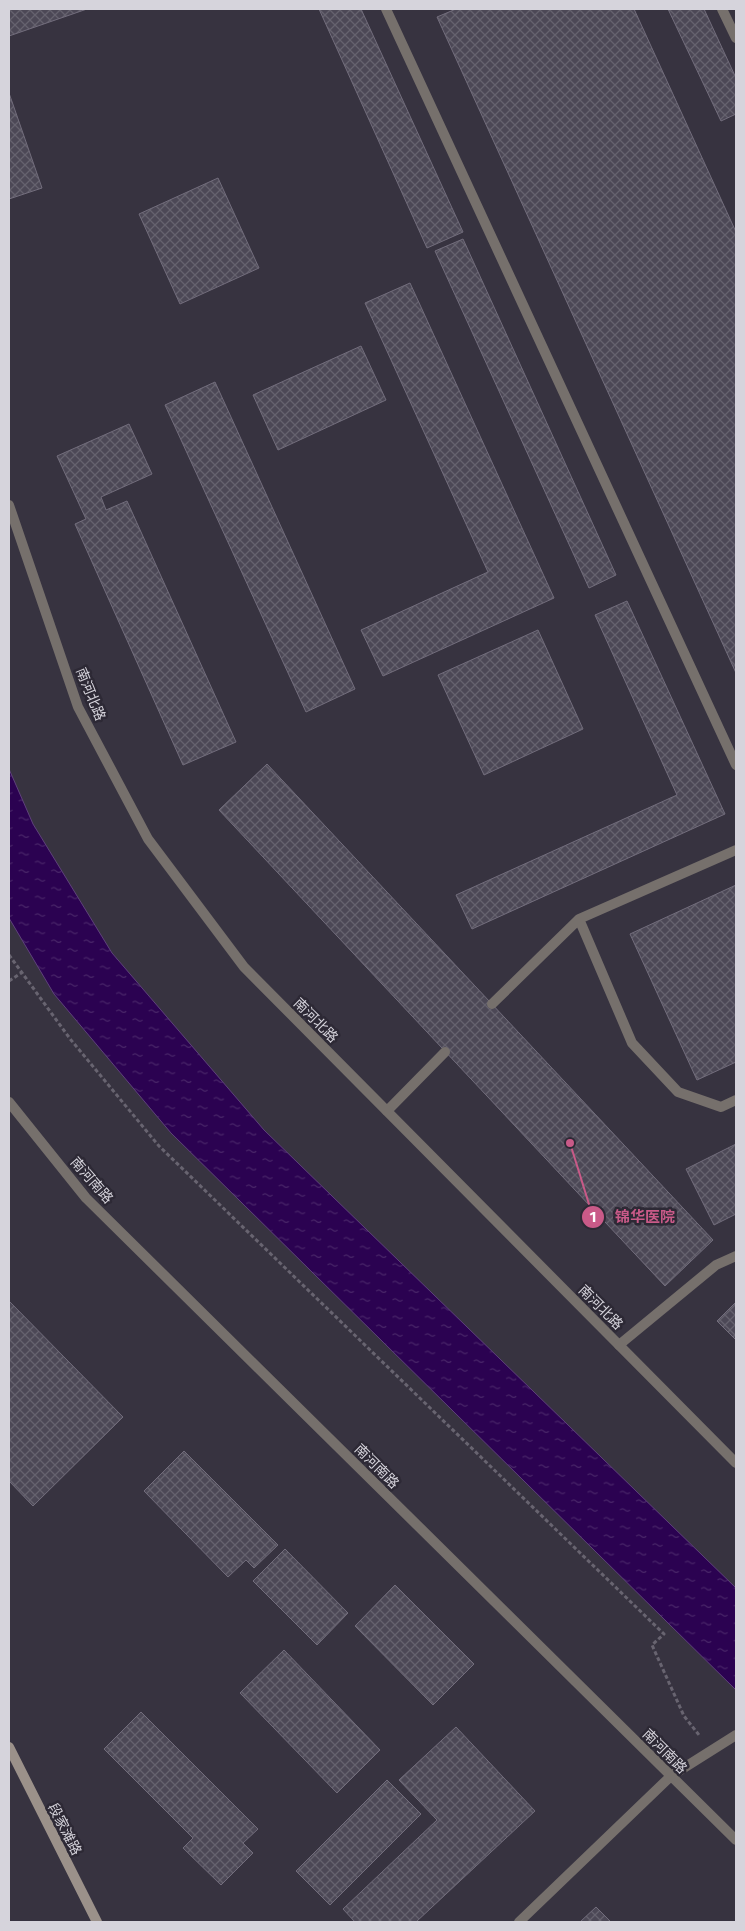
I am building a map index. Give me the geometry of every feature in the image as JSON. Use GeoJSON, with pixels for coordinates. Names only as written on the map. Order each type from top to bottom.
{"type":"FeatureCollection","features":[{"type":"Feature","properties":{"kind":"main road","name":"段家滩路"},"geometry":{"type":"LineString","coordinates":[[9,1747],[97,1922]]}},
{"type":"Feature","properties":{"kind":"street"},"geometry":{"type":"LineString","coordinates":[[386,9],[736,765]]}},
{"type":"Feature","properties":{"kind":"street"},"geometry":{"type":"LineString","coordinates":[[722,9],[736,38]]}},
{"type":"Feature","properties":{"kind":"street","name":"南河北路"},"geometry":{"type":"LineString","coordinates":[[9,506],[78,707],[148,839],[244,967],[736,1463]]}},
{"type":"Feature","properties":{"kind":"street"},"geometry":{"type":"LineString","coordinates":[[492,1004],[579,919],[736,850]]}},
{"type":"Feature","properties":{"kind":"street"},"geometry":{"type":"LineString","coordinates":[[579,919],[632,1043],[678,1092],[721,1107],[736,1100]]}},
{"type":"Feature","properties":{"kind":"street"},"geometry":{"type":"LineString","coordinates":[[387,1111],[445,1052]]}},
{"type":"Feature","properties":{"kind":"street","name":"南河南路"},"geometry":{"type":"LineString","coordinates":[[9,1102],[86,1198],[736,1840]]}},
{"type":"Feature","properties":{"kind":"street"},"geometry":{"type":"LineString","coordinates":[[619,1345],[716,1266],[736,1256]]}},
{"type":"Feature","properties":{"kind":"street"},"geometry":{"type":"LineString","coordinates":[[519,1922],[671,1776],[734,1737]]}},
{"type":"Feature","properties":{"kind":"path"},"geometry":{"type":"LineString","coordinates":[[9,955],[71,1040],[159,1146],[664,1634],[652,1645],[684,1716],[711,1752]]}},
{"type":"Feature","properties":{"kind":"path"},"geometry":{"type":"LineString","coordinates":[[9,981],[21,973]]}},
{"type":"Feature","properties":{"kind":"water"},"geometry":{"type":"Polygon","coordinates":[[[9,769],[33,824],[112,953],[264,1130],[736,1588],[736,1690],[171,1133],[54,994],[9,918],[9,769]]]}},
{"type":"Feature","properties":{"kind":"building"},"geometry":{"type":"Polygon","coordinates":[[[9,9],[87,9],[9,36],[9,9]]]}},
{"type":"Feature","properties":{"kind":"building"},"geometry":{"type":"Polygon","coordinates":[[[319,9],[361,9],[463,232],[427,248],[319,9]]]}},
{"type":"Feature","properties":{"kind":"building"},"geometry":{"type":"Polygon","coordinates":[[[456,9],[634,9],[736,232],[736,673],[437,17],[456,9]]]}},
{"type":"Feature","properties":{"kind":"building"},"geometry":{"type":"Polygon","coordinates":[[[668,9],[704,9],[736,78],[736,114],[721,121],[668,9]]]}},
{"type":"Feature","properties":{"kind":"building"},"geometry":{"type":"Polygon","coordinates":[[[9,93],[42,188],[9,199],[9,93]]]}},
{"type":"Feature","properties":{"kind":"building"},"geometry":{"type":"Polygon","coordinates":[[[218,178],[259,268],[180,304],[139,214],[218,178]]]}},
{"type":"Feature","properties":{"kind":"building"},"geometry":{"type":"Polygon","coordinates":[[[463,239],[616,575],[589,588],[435,251],[463,239]]]}},
{"type":"Feature","properties":{"kind":"building"},"geometry":{"type":"Polygon","coordinates":[[[410,283],[554,598],[383,676],[361,630],[488,572],[365,303],[410,283]]]}},
{"type":"Feature","properties":{"kind":"building"},"geometry":{"type":"Polygon","coordinates":[[[361,346],[386,400],[278,450],[253,395],[361,346]]]}},
{"type":"Feature","properties":{"kind":"building"},"geometry":{"type":"Polygon","coordinates":[[[215,382],[355,689],[306,712],[165,405],[215,382]]]}},
{"type":"Feature","properties":{"kind":"building"},"geometry":{"type":"Polygon","coordinates":[[[129,424],[152,474],[101,497],[106,510],[127,501],[236,742],[183,765],[75,524],[86,519],[57,456],[129,424]]]}},
{"type":"Feature","properties":{"kind":"building"},"geometry":{"type":"Polygon","coordinates":[[[627,601],[725,814],[472,929],[456,895],[677,795],[595,615],[627,601]]]}},
{"type":"Feature","properties":{"kind":"building"},"geometry":{"type":"Polygon","coordinates":[[[538,630],[583,729],[484,775],[438,675],[538,630]]]}},
{"type":"Feature","properties":{"kind":"building"},"geometry":{"type":"Polygon","coordinates":[[[267,764],[713,1240],[665,1286],[219,810],[267,764]]]}},
{"type":"Feature","properties":{"kind":"building"},"geometry":{"type":"Polygon","coordinates":[[[736,885],[736,1062],[697,1080],[630,934],[736,885]]]}},
{"type":"Feature","properties":{"kind":"building"},"geometry":{"type":"Polygon","coordinates":[[[736,1144],[736,1214],[714,1225],[686,1169],[736,1144]]]}},
{"type":"Feature","properties":{"kind":"building"},"geometry":{"type":"Polygon","coordinates":[[[9,1301],[123,1417],[33,1506],[9,1481],[9,1301]]]}},
{"type":"Feature","properties":{"kind":"building"},"geometry":{"type":"Polygon","coordinates":[[[736,1302],[736,1340],[717,1321],[736,1302]]]}},
{"type":"Feature","properties":{"kind":"building"},"geometry":{"type":"Polygon","coordinates":[[[184,1451],[278,1545],[254,1568],[246,1560],[228,1577],[144,1491],[184,1451]]]}},
{"type":"Feature","properties":{"kind":"building"},"geometry":{"type":"Polygon","coordinates":[[[285,1549],[348,1613],[317,1645],[253,1581],[285,1549]]]}},
{"type":"Feature","properties":{"kind":"building"},"geometry":{"type":"Polygon","coordinates":[[[395,1585],[474,1664],[433,1705],[355,1626],[395,1585]]]}},
{"type":"Feature","properties":{"kind":"building"},"geometry":{"type":"Polygon","coordinates":[[[284,1650],[380,1750],[337,1793],[240,1693],[284,1650]]]}},
{"type":"Feature","properties":{"kind":"building"},"geometry":{"type":"Polygon","coordinates":[[[141,1712],[258,1829],[243,1843],[253,1853],[221,1885],[183,1848],[193,1838],[104,1749],[141,1712]]]}},
{"type":"Feature","properties":{"kind":"building"},"geometry":{"type":"Polygon","coordinates":[[[456,1727],[535,1811],[416,1922],[355,1922],[343,1909],[437,1820],[399,1780],[456,1727]]]}},
{"type":"Feature","properties":{"kind":"building"},"geometry":{"type":"Polygon","coordinates":[[[387,1780],[421,1814],[330,1905],[296,1871],[387,1780]]]}},
{"type":"Feature","properties":{"kind":"building"},"geometry":{"type":"Polygon","coordinates":[[[596,1907],[611,1922],[580,1922],[596,1907]]]}},
{"type":"Feature","properties":{"kind":"place","name":"锦华医院"},"geometry":{"type":"Point","coordinates":[570,1143]}}]}
